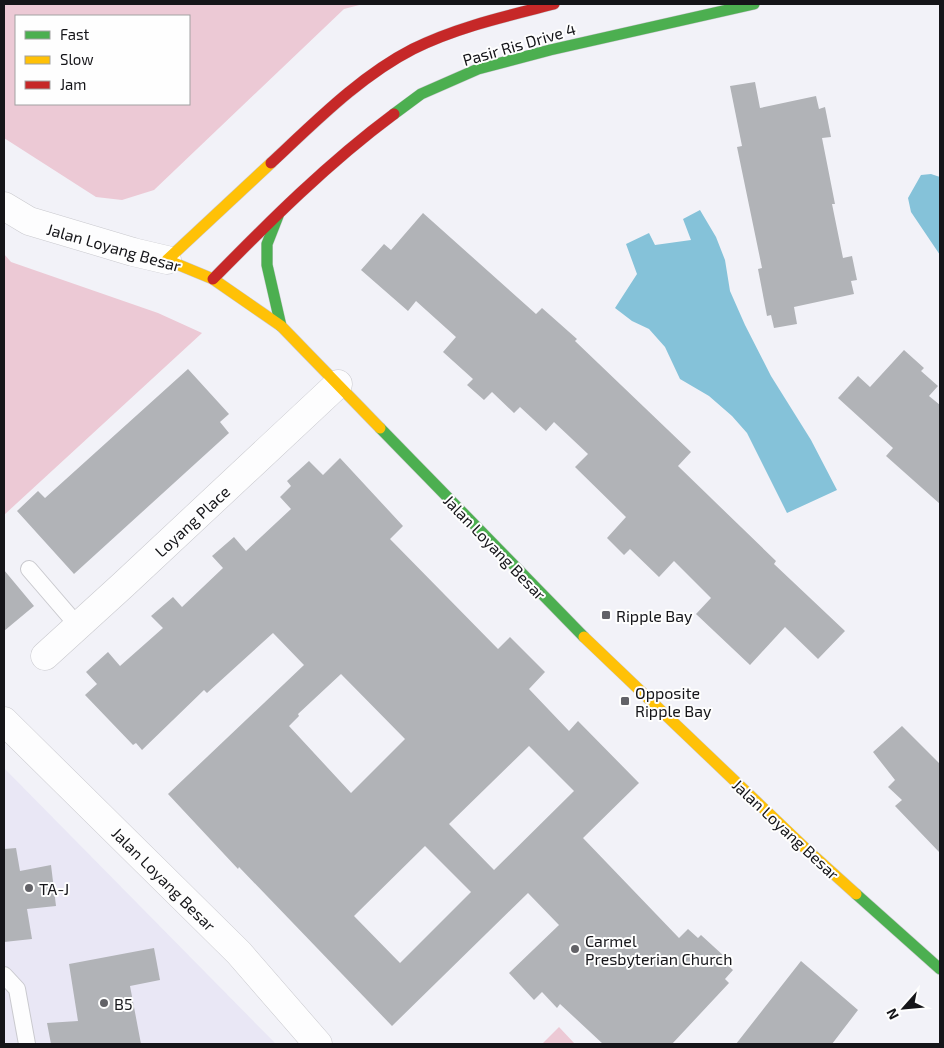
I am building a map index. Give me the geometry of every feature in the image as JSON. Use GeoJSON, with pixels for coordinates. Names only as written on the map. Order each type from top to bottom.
{"type":"FeatureCollection","features":[{"type":"Feature","properties":{"kind":"street","name":"Pasir Ris Drive 4"},"geometry":{"type":"LineString","coordinates":[[167,260],[332,106],[372,75],[413,49],[473,25],[554,4]]}},
{"type":"Feature","properties":{"kind":"street","name":"Pasir Ris Drive 4"},"geometry":{"type":"LineString","coordinates":[[213,279],[281,210],[371,131],[421,94],[478,69],[550,50],[754,4]]}},
{"type":"Feature","properties":{"kind":"street","name":"Jalan Loyang Besar"},"geometry":{"type":"LineString","coordinates":[[4,206],[28,221],[167,260],[213,279],[280,326],[520,574],[597,650],[786,830],[940,969]]}},
{"type":"Feature","properties":{"kind":"street"},"geometry":{"type":"LineString","coordinates":[[280,326],[268,273],[267,244],[281,210]]}},
{"type":"Feature","properties":{"kind":"street","name":"Loyang Place"},"geometry":{"type":"LineString","coordinates":[[45,656],[338,384]]}},
{"type":"Feature","properties":{"kind":"street","name":"Jalan Loyang Besar"},"geometry":{"type":"LineString","coordinates":[[4,721],[239,953],[318,1044]]}},
{"type":"Feature","properties":{"kind":"lane"},"geometry":{"type":"LineString","coordinates":[[29,569],[78,626]]}},
{"type":"Feature","properties":{"kind":"lane"},"geometry":{"type":"LineString","coordinates":[[4,975],[17,989],[27,1044]]}},
{"type":"Feature","properties":{"kind":"shaded area"},"geometry":{"type":"Polygon","coordinates":[[[4,4],[363,4],[344,9],[154,190],[122,200],[96,197],[4,138],[4,4]]]}},
{"type":"Feature","properties":{"kind":"shaded area"},"geometry":{"type":"Polygon","coordinates":[[[4,254],[11,262],[158,313],[202,333],[4,515],[4,254]]]}},
{"type":"Feature","properties":{"kind":"shaded area"},"geometry":{"type":"Polygon","coordinates":[[[4,768],[276,1044],[4,1044],[4,768]]]}},
{"type":"Feature","properties":{"kind":"shaded area"},"geometry":{"type":"Polygon","coordinates":[[[559,1027],[575,1044],[542,1044],[559,1027]]]}},
{"type":"Feature","properties":{"kind":"water"},"geometry":{"type":"Polygon","coordinates":[[[931,174],[940,177],[940,255],[911,212],[908,198],[921,175],[931,174]]]}},
{"type":"Feature","properties":{"kind":"water"},"geometry":{"type":"Polygon","coordinates":[[[700,210],[716,237],[725,260],[730,291],[745,325],[771,376],[811,440],[837,490],[787,513],[747,433],[732,416],[709,396],[680,379],[665,347],[649,329],[632,321],[615,308],[637,274],[626,244],[649,233],[655,245],[691,240],[683,219],[700,210]]]}},
{"type":"Feature","properties":{"kind":"building"},"geometry":{"type":"Polygon","coordinates":[[[755,82],[760,108],[816,96],[819,109],[825,107],[831,137],[822,138],[835,204],[832,204],[843,258],[852,256],[857,280],[851,281],[854,294],[794,307],[797,324],[774,328],[771,315],[767,316],[758,269],[762,268],[737,147],[742,146],[730,86],[755,82]]]}},
{"type":"Feature","properties":{"kind":"building"},"geometry":{"type":"Polygon","coordinates":[[[423,213],[536,314],[542,308],[577,339],[575,341],[691,452],[678,466],[776,561],[774,564],[845,631],[818,659],[785,627],[750,665],[696,614],[711,598],[674,561],[659,577],[630,549],[624,555],[607,538],[626,517],[575,467],[588,454],[554,422],[546,431],[520,407],[514,413],[492,392],[484,400],[467,385],[473,379],[443,352],[456,337],[416,301],[408,311],[361,270],[384,244],[391,250],[423,213]]]}},
{"type":"Feature","properties":{"kind":"building"},"geometry":{"type":"Polygon","coordinates":[[[904,350],[924,368],[921,371],[938,386],[929,396],[940,405],[940,504],[886,456],[893,448],[838,398],[858,376],[870,387],[904,350]]]}},
{"type":"Feature","properties":{"kind":"building"},"geometry":{"type":"Polygon","coordinates":[[[188,369],[229,414],[220,422],[229,433],[74,574],[17,511],[38,491],[45,498],[188,369]]]}},
{"type":"Feature","properties":{"kind":"building"},"geometry":{"type":"Polygon","coordinates":[[[340,458],[403,526],[390,539],[498,649],[510,637],[545,672],[529,689],[569,731],[578,721],[639,783],[583,838],[679,938],[688,929],[698,938],[701,935],[725,957],[722,960],[733,970],[725,979],[729,983],[672,1044],[603,1044],[560,1004],[557,1008],[542,992],[534,1000],[509,973],[559,925],[528,893],[392,1026],[239,867],[238,869],[168,794],[304,665],[273,633],[207,693],[204,690],[142,750],[136,743],[133,745],[85,695],[97,684],[86,672],[108,652],[120,666],[163,628],[151,616],[173,597],[182,607],[223,568],[212,556],[234,537],[246,551],[291,509],[280,497],[291,486],[287,481],[309,461],[323,475],[340,458]],[[341,674],[298,714],[299,716],[289,726],[351,793],[405,739],[341,674]],[[529,746],[449,824],[494,870],[574,791],[529,746]],[[425,846],[354,916],[400,963],[471,892],[425,846]]]}},
{"type":"Feature","properties":{"kind":"building"},"geometry":{"type":"Polygon","coordinates":[[[4,570],[34,606],[4,631],[4,570]]]}},
{"type":"Feature","properties":{"kind":"building"},"geometry":{"type":"Polygon","coordinates":[[[902,726],[940,764],[940,853],[895,806],[902,800],[888,787],[895,780],[873,752],[902,726]]]}},
{"type":"Feature","properties":{"kind":"building","name":"TA-J"},"geometry":{"type":"Polygon","coordinates":[[[16,848],[20,871],[51,865],[56,906],[27,909],[32,939],[4,942],[4,849],[16,848]]]}},
{"type":"Feature","properties":{"kind":"building","name":"B5"},"geometry":{"type":"Polygon","coordinates":[[[154,948],[160,980],[130,986],[141,1044],[51,1044],[47,1023],[78,1021],[69,964],[154,948]]]}},
{"type":"Feature","properties":{"kind":"building"},"geometry":{"type":"Polygon","coordinates":[[[801,961],[858,1010],[832,1044],[736,1044],[801,961]]]}},
{"type":"Feature","properties":{"kind":"traffic: fast"},"geometry":{"type":"LineString","coordinates":[[394,114],[421,94],[478,69],[550,50],[754,4]]}},
{"type":"Feature","properties":{"kind":"traffic: fast"},"geometry":{"type":"LineString","coordinates":[[278,216],[267,244],[267,265],[281,326]]}},
{"type":"Feature","properties":{"kind":"traffic: fast"},"geometry":{"type":"LineString","coordinates":[[380,428],[584,637]]}},
{"type":"Feature","properties":{"kind":"traffic: fast"},"geometry":{"type":"LineString","coordinates":[[856,894],[940,969]]}},
{"type":"Feature","properties":{"kind":"traffic: slow"},"geometry":{"type":"LineString","coordinates":[[271,163],[167,260],[213,279],[281,326],[380,428]]}},
{"type":"Feature","properties":{"kind":"traffic: slow"},"geometry":{"type":"LineString","coordinates":[[584,637],[805,848],[856,894]]}},
{"type":"Feature","properties":{"kind":"traffic: jam"},"geometry":{"type":"LineString","coordinates":[[271,163],[338,101],[393,60],[447,34],[554,4]]}},
{"type":"Feature","properties":{"kind":"traffic: jam"},"geometry":{"type":"LineString","coordinates":[[213,279],[323,172],[394,114]]}},
{"type":"Feature","properties":{"kind":"place","name":"Ripple Bay"},"geometry":{"type":"Point","coordinates":[606,615]}},
{"type":"Feature","properties":{"kind":"place","name":"Opposite Ripple Bay"},"geometry":{"type":"Point","coordinates":[625,701]}},
{"type":"Feature","properties":{"kind":"place","name":"TA-J"},"geometry":{"type":"Point","coordinates":[29,888]}},
{"type":"Feature","properties":{"kind":"place","name":"Carmel Presbyterian Church"},"geometry":{"type":"Point","coordinates":[575,949]}},
{"type":"Feature","properties":{"kind":"place","name":"B5"},"geometry":{"type":"Point","coordinates":[104,1003]}}]}
